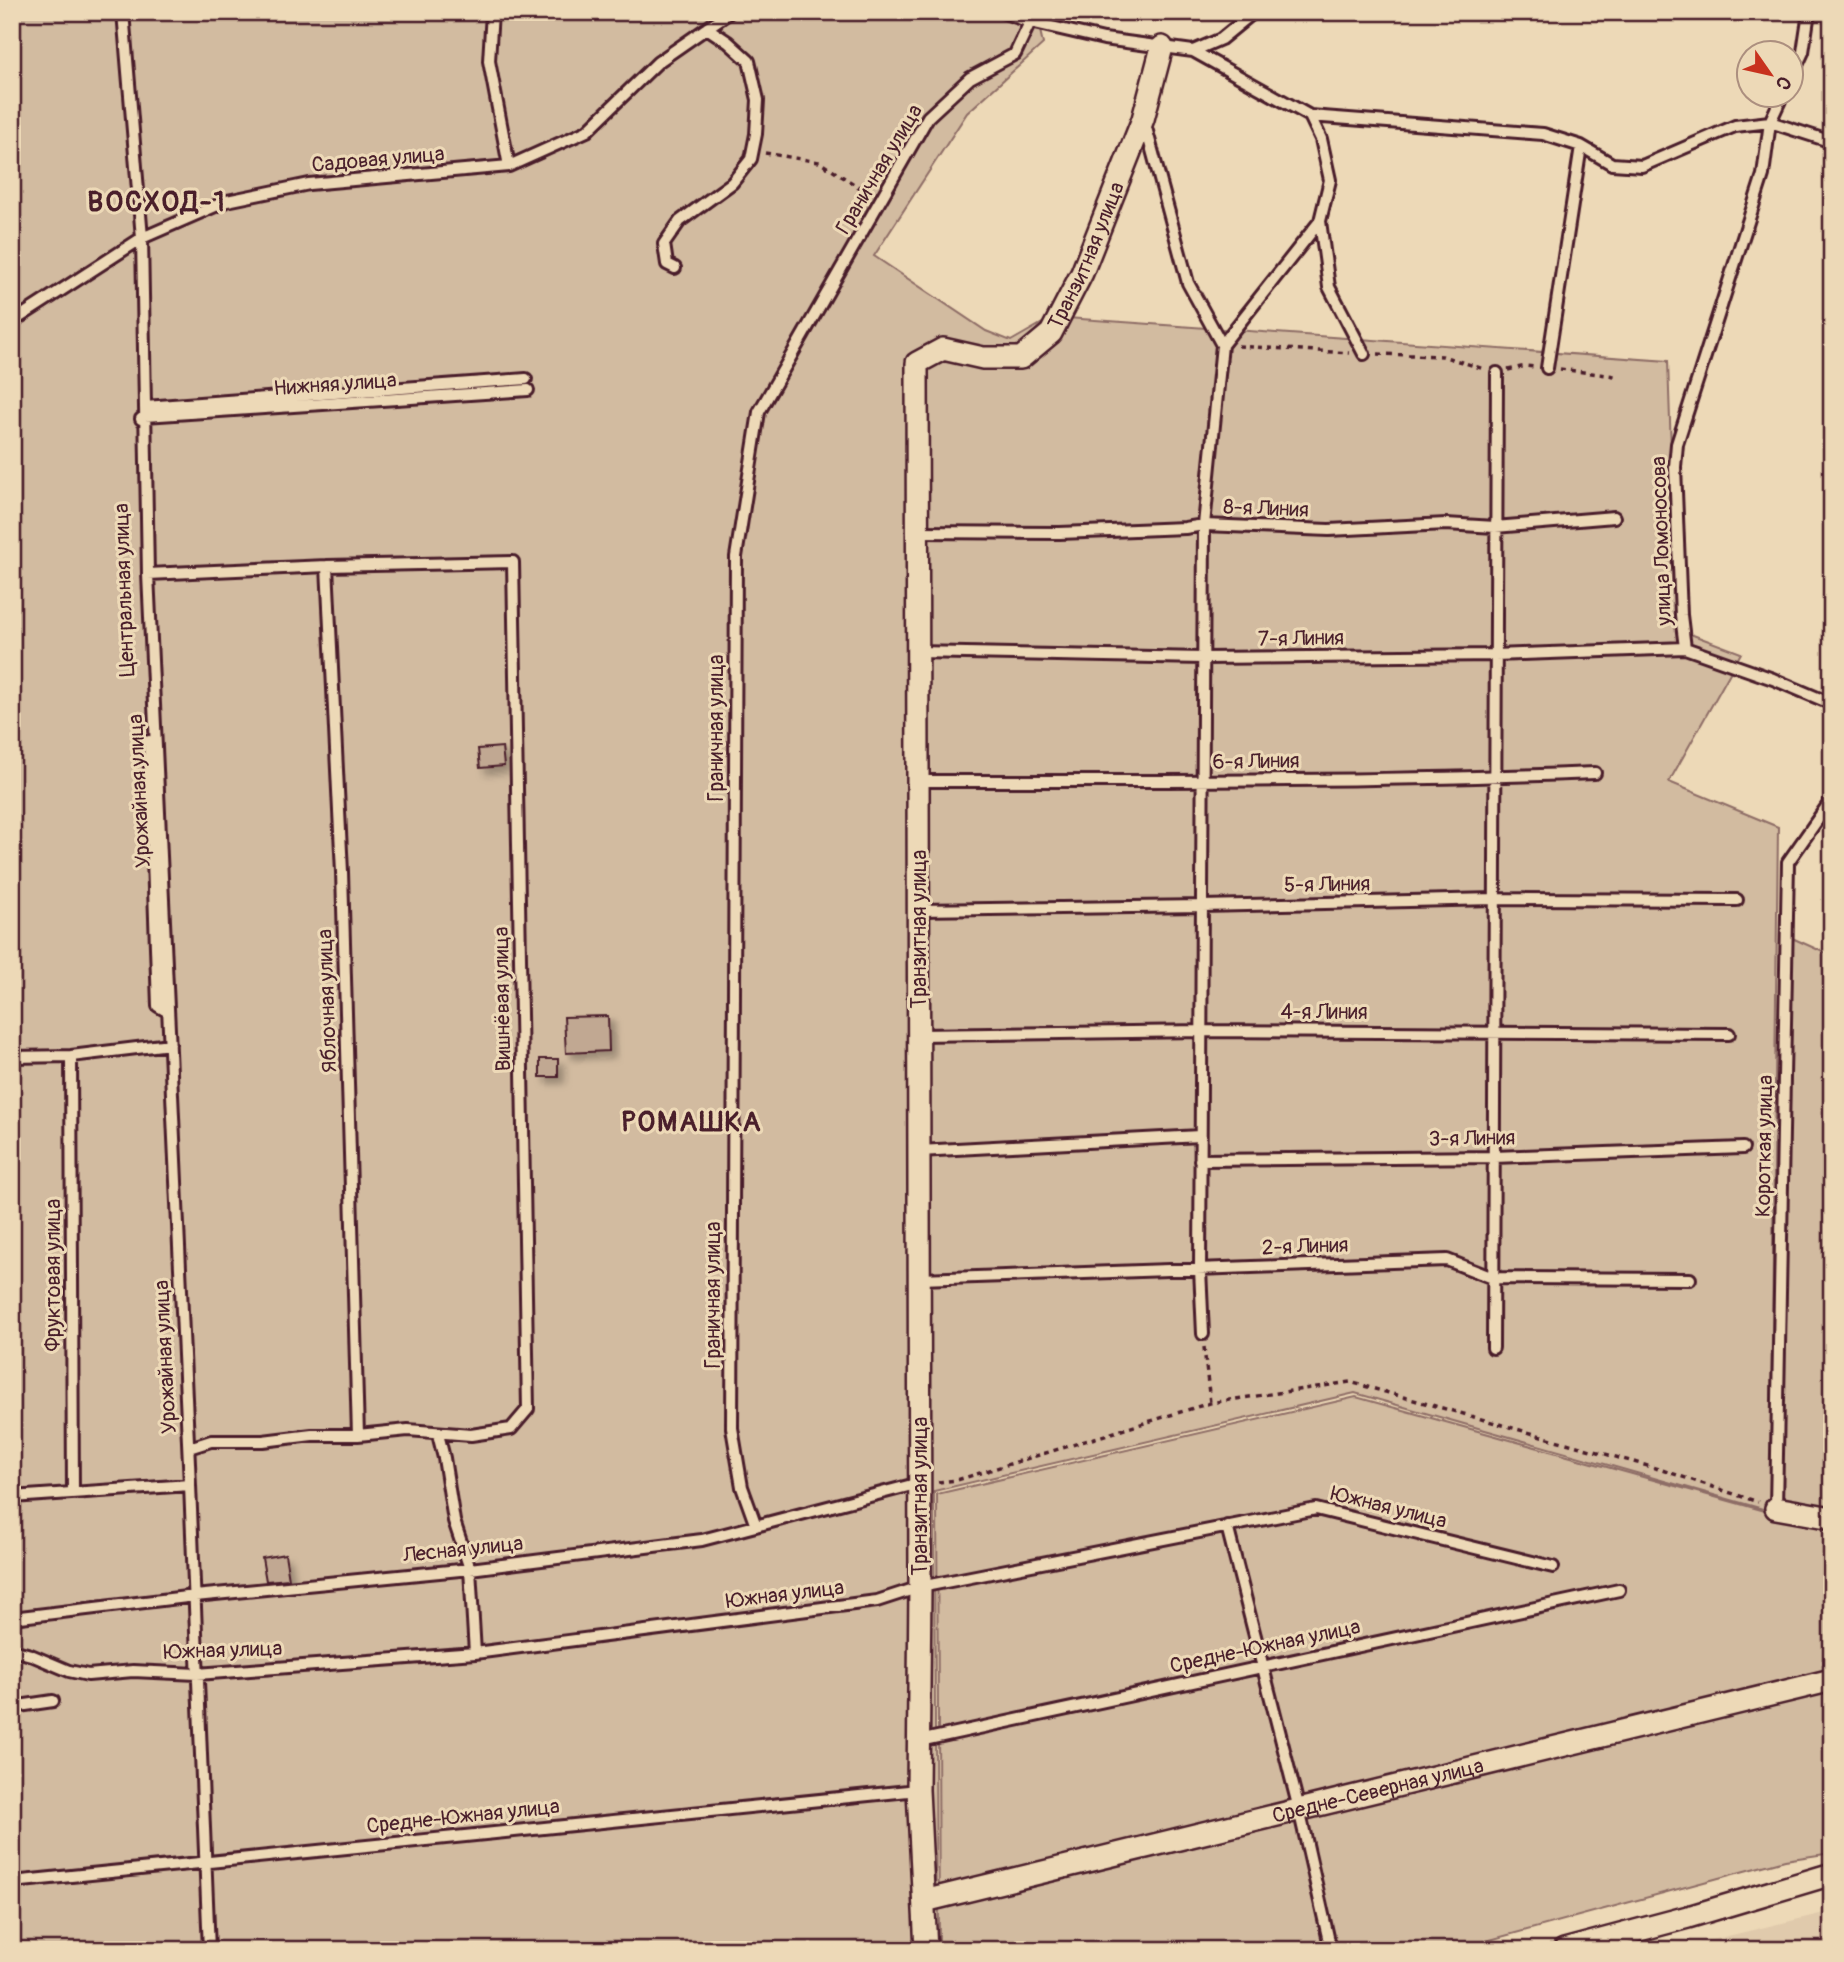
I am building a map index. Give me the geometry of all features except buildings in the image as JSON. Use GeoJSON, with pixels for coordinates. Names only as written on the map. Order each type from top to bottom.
{"type":"FeatureCollection","features":[{"type":"Feature","properties":{"kind":"street","name":"Транзитная улица"},"geometry":{"type":"LineString","coordinates":[[926,1950],[918,1790],[920,1587],[915,1485],[919,1279],[917,363],[943,349],[983,358],[1021,358],[1051,333],[1082,273],[1143,120],[1162,47]]}},
{"type":"Feature","properties":{"kind":"street"},"geometry":{"type":"LineString","coordinates":[[1776,1508],[1832,1518]]}},
{"type":"Feature","properties":{"kind":"street","name":"Средне-Северная улица"},"geometry":{"type":"LineString","coordinates":[[924,1901],[1832,1680]]}},
{"type":"Feature","properties":{"kind":"street"},"geometry":{"type":"LineString","coordinates":[[1564,1950],[1832,1874]]}},
{"type":"Feature","properties":{"kind":"lane","name":"Урожайная улица"},"geometry":{"type":"LineString","coordinates":[[122,12],[142,238],[148,574],[189,1448],[209,1950]]}},
{"type":"Feature","properties":{"kind":"lane"},"geometry":{"type":"LineString","coordinates":[[492,12],[489,61],[509,166]]}},
{"type":"Feature","properties":{"kind":"lane","name":"Садовая улица"},"geometry":{"type":"LineString","coordinates":[[12,323],[142,238],[227,201],[309,184],[509,166],[587,131],[659,62],[730,12]]}},
{"type":"Feature","properties":{"kind":"lane"},"geometry":{"type":"LineString","coordinates":[[1002,12],[1030,22],[1104,39],[1193,51],[1310,116],[1543,134],[1581,146],[1612,164],[1642,166],[1735,126],[1770,122],[1832,142]]}},
{"type":"Feature","properties":{"kind":"lane"},"geometry":{"type":"LineString","coordinates":[[1193,51],[1221,39],[1255,12]]}},
{"type":"Feature","properties":{"kind":"lane"},"geometry":{"type":"LineString","coordinates":[[1804,38],[1809,12]]}},
{"type":"Feature","properties":{"kind":"lane","name":"Граничная улица"},"geometry":{"type":"LineString","coordinates":[[756,1526],[742,1487],[732,1428],[736,557],[759,412],[928,117],[970,78],[1015,54],[1030,22]]}},
{"type":"Feature","properties":{"kind":"lane"},"geometry":{"type":"LineString","coordinates":[[675,268],[667,264],[664,244],[680,221],[732,183],[751,159],[756,134],[758,100],[749,61],[707,28]]}},
{"type":"Feature","properties":{"kind":"lane","name":"улица Ломоносова"},"geometry":{"type":"LineString","coordinates":[[1776,108],[1770,122],[1763,174],[1676,444],[1681,615],[1685,648],[1773,679],[1832,704]]}},
{"type":"Feature","properties":{"kind":"lane"},"geometry":{"type":"LineString","coordinates":[[1310,116],[1321,139],[1330,180],[1320,221],[1329,287],[1364,354]]}},
{"type":"Feature","properties":{"kind":"lane"},"geometry":{"type":"LineString","coordinates":[[1143,120],[1188,283],[1222,345]]}},
{"type":"Feature","properties":{"kind":"lane"},"geometry":{"type":"LineString","coordinates":[[1546,368],[1581,146]]}},
{"type":"Feature","properties":{"kind":"lane"},"geometry":{"type":"LineString","coordinates":[[1203,1334],[1200,1136],[1204,526],[1222,345],[1320,221]]}},
{"type":"Feature","properties":{"kind":"lane"},"geometry":{"type":"LineString","coordinates":[[1493,1348],[1497,373]]}},
{"type":"Feature","properties":{"kind":"lane"},"geometry":{"type":"LineString","coordinates":[[145,411],[527,385]]}},
{"type":"Feature","properties":{"kind":"lane","name":"Центральная улица"},"geometry":{"type":"LineString","coordinates":[[145,411],[138,421],[158,1006],[169,1012]]}},
{"type":"Feature","properties":{"kind":"lane","name":"8-я Линия"},"geometry":{"type":"LineString","coordinates":[[917,532],[1060,533],[1204,526],[1329,530],[1446,524],[1495,527],[1614,517]]}},
{"type":"Feature","properties":{"kind":"lane","name":"Вишнёвая улица"},"geometry":{"type":"LineString","coordinates":[[327,566],[513,562],[528,1409],[511,1429],[471,1435],[438,1434]]}},
{"type":"Feature","properties":{"kind":"lane"},"geometry":{"type":"LineString","coordinates":[[148,574],[327,566]]}},
{"type":"Feature","properties":{"kind":"lane","name":"Яблочная улица"},"geometry":{"type":"LineString","coordinates":[[327,566],[342,872],[358,1435]]}},
{"type":"Feature","properties":{"kind":"lane","name":"7-я Линия"},"geometry":{"type":"LineString","coordinates":[[918,652],[1203,658],[1495,655],[1685,648]]}},
{"type":"Feature","properties":{"kind":"lane","name":"6-я Линия"},"geometry":{"type":"LineString","coordinates":[[918,781],[1202,781],[1595,773]]}},
{"type":"Feature","properties":{"kind":"lane","name":"Короткая улица"},"geometry":{"type":"LineString","coordinates":[[1776,1508],[1788,862],[1832,799]]}},
{"type":"Feature","properties":{"kind":"lane","name":"5-я Линия"},"geometry":{"type":"LineString","coordinates":[[918,910],[1494,899],[1737,901]]}},
{"type":"Feature","properties":{"kind":"lane","name":"4-я Линия"},"geometry":{"type":"LineString","coordinates":[[919,1035],[1201,1031],[1729,1034]]}},
{"type":"Feature","properties":{"kind":"lane"},"geometry":{"type":"LineString","coordinates":[[12,1057],[71,1056],[170,1044]]}},
{"type":"Feature","properties":{"kind":"lane","name":"Фруктовая улица"},"geometry":{"type":"LineString","coordinates":[[71,1056],[73,1493]]}},
{"type":"Feature","properties":{"kind":"lane"},"geometry":{"type":"LineString","coordinates":[[919,1151],[1200,1136]]}},
{"type":"Feature","properties":{"kind":"lane","name":"3-я Линия"},"geometry":{"type":"LineString","coordinates":[[1200,1160],[1493,1157],[1743,1148]]}},
{"type":"Feature","properties":{"kind":"lane","name":"2-я Линия"},"geometry":{"type":"LineString","coordinates":[[919,1279],[1447,1260],[1493,1278],[1690,1279]]}},
{"type":"Feature","properties":{"kind":"lane"},"geometry":{"type":"LineString","coordinates":[[189,1448],[211,1441],[263,1441],[312,1435],[358,1435],[408,1430],[438,1434],[454,1521],[470,1569],[475,1653]]}},
{"type":"Feature","properties":{"kind":"lane"},"geometry":{"type":"LineString","coordinates":[[12,1496],[190,1485]]}},
{"type":"Feature","properties":{"kind":"lane","name":"Лесная улица"},"geometry":{"type":"LineString","coordinates":[[12,1618],[195,1596],[470,1569],[702,1539],[915,1485]]}},
{"type":"Feature","properties":{"kind":"lane","name":"Южная улица"},"geometry":{"type":"LineString","coordinates":[[12,1650],[69,1671],[88,1675],[133,1671],[197,1674],[475,1653],[877,1601],[920,1587],[1316,1509],[1553,1567]]}},
{"type":"Feature","properties":{"kind":"lane"},"geometry":{"type":"LineString","coordinates":[[1227,1527],[1300,1809],[1331,1950]]}},
{"type":"Feature","properties":{"kind":"lane","name":"Средне-Южная улица"},"geometry":{"type":"LineString","coordinates":[[919,1741],[1619,1590]]}},
{"type":"Feature","properties":{"kind":"lane"},"geometry":{"type":"LineString","coordinates":[[12,1707],[53,1701]]}},
{"type":"Feature","properties":{"kind":"lane","name":"Средне-Южная улица"},"geometry":{"type":"LineString","coordinates":[[12,1882],[918,1790]]}},
{"type":"Feature","properties":{"kind":"path"},"geometry":{"type":"LineString","coordinates":[[753,151],[819,162],[880,200]]}},
{"type":"Feature","properties":{"kind":"path"},"geometry":{"type":"LineString","coordinates":[[1222,345],[1300,352],[1442,356],[1497,373],[1526,366],[1615,376]]}},
{"type":"Feature","properties":{"kind":"path"},"geometry":{"type":"LineString","coordinates":[[1203,1334],[1210,1404]]}},
{"type":"Feature","properties":{"kind":"path"},"geometry":{"type":"LineString","coordinates":[[915,1485],[957,1480],[1210,1404],[1350,1382],[1662,1469],[1776,1508]]}},
{"type":"Feature","properties":{"kind":"shaded area"},"geometry":{"type":"Polygon","coordinates":[[[12,12],[1036,12],[1043,44],[967,113],[874,256],[986,331],[1011,341],[1053,317],[1668,361],[1677,629],[1741,653],[1669,782],[1778,827],[1770,1511],[1355,1393],[934,1491],[936,1950],[12,1950],[12,12]]]}},
{"type":"Feature","properties":{"kind":"shaded area"},"geometry":{"type":"Polygon","coordinates":[[[1781,933],[1832,956],[1832,1853],[1785,1860],[1453,1950],[939,1950],[937,1494],[1356,1397],[1772,1513],[1781,933]]]}},
{"type":"Feature","properties":{"kind":"shaded area"},"geometry":{"type":"Polygon","coordinates":[[[1832,1911],[1832,1950],[1670,1950],[1832,1911]]]}},
{"type":"Feature","properties":{"kind":"district","name":"ВОСХОД-1"},"geometry":{"type":"Point","coordinates":[157,201]}},
{"type":"Feature","properties":{"kind":"district","name":"РОМАШКА"},"geometry":{"type":"Point","coordinates":[692,1121]}}]}
